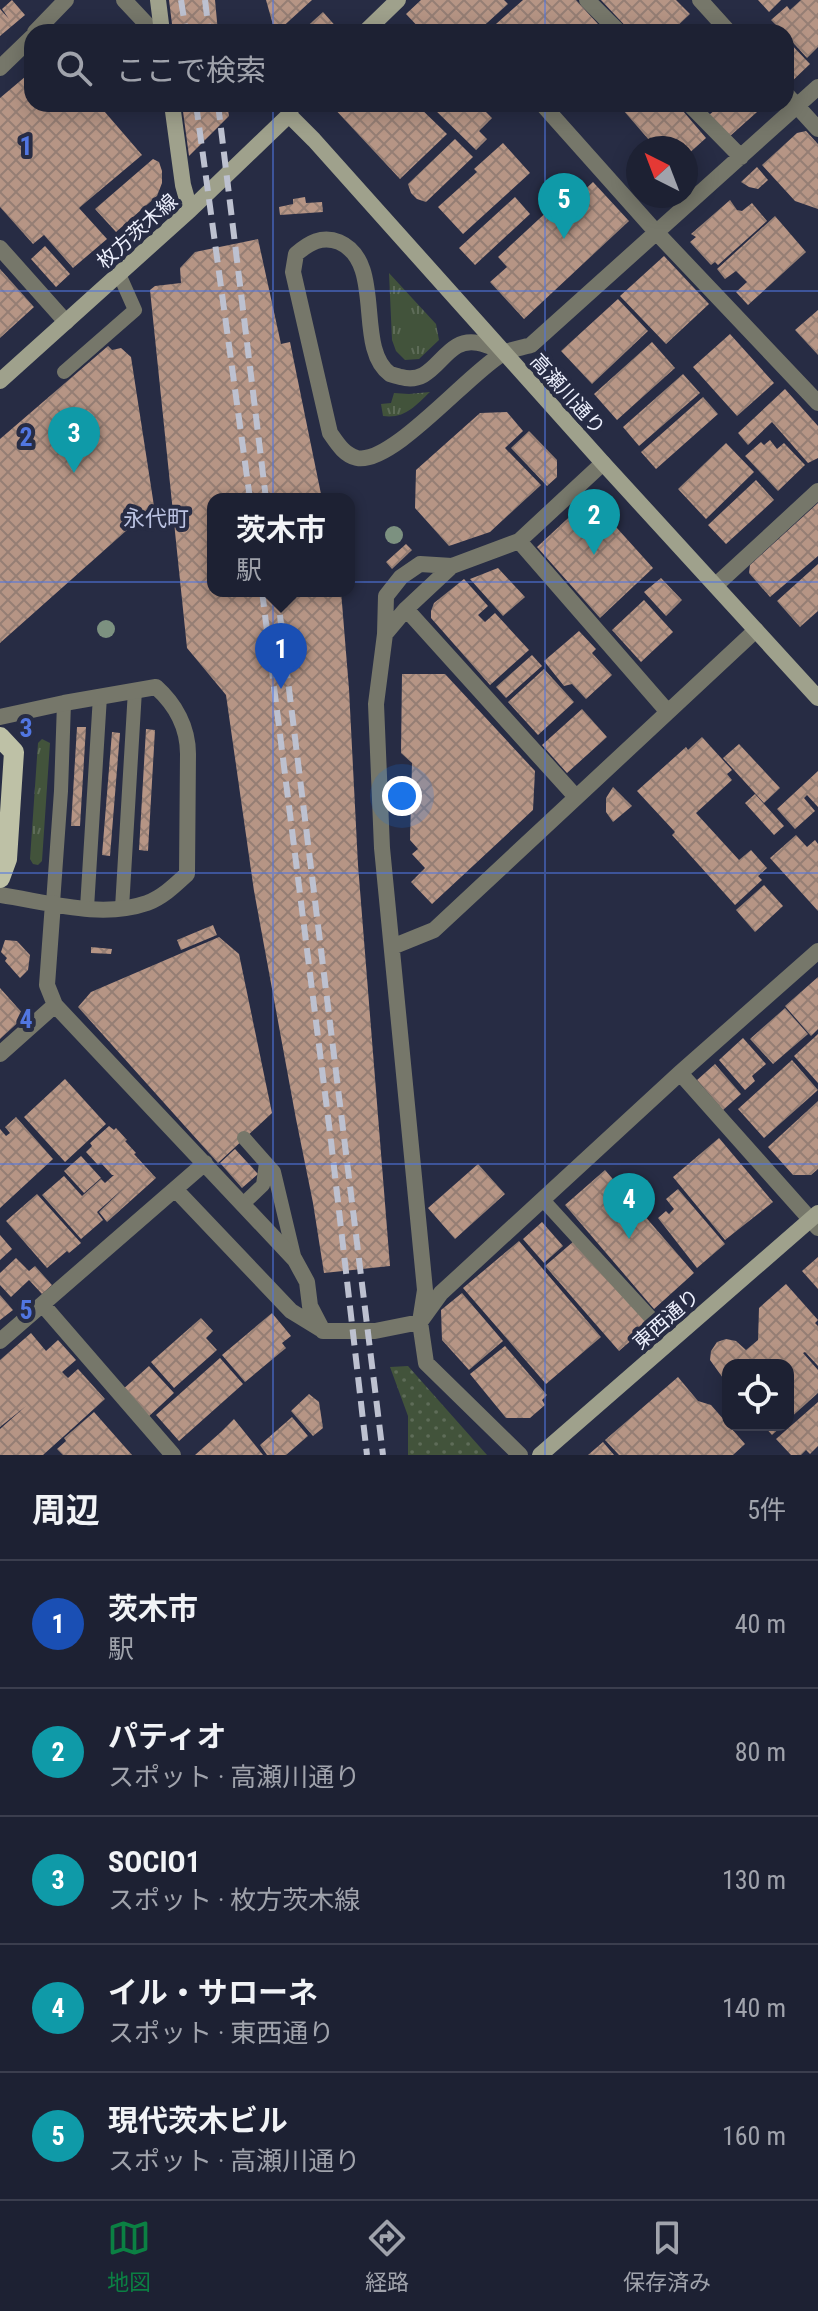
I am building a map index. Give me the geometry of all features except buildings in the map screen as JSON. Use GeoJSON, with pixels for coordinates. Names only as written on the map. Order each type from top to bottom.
{"type":"FeatureCollection","features":[{"type":"Feature","properties":{"kind":"main road"},"geometry":{"type":"LineString","coordinates":[[0,737],[14,752],[7,859],[0,878]]}},
{"type":"Feature","properties":{"kind":"street"},"geometry":{"type":"LineString","coordinates":[[43,24],[66,0]]}},
{"type":"Feature","properties":{"kind":"street"},"geometry":{"type":"LineString","coordinates":[[124,0],[146,24]]}},
{"type":"Feature","properties":{"kind":"street"},"geometry":{"type":"LineString","coordinates":[[158,0],[161,24]]}},
{"type":"Feature","properties":{"kind":"street"},"geometry":{"type":"LineString","coordinates":[[375,24],[398,0]]}},
{"type":"Feature","properties":{"kind":"street"},"geometry":{"type":"LineString","coordinates":[[587,0],[611,24]]}},
{"type":"Feature","properties":{"kind":"street"},"geometry":{"type":"LineString","coordinates":[[700,0],[722,24]]}},
{"type":"Feature","properties":{"kind":"street"},"geometry":{"type":"LineString","coordinates":[[0,68],[24,45]]}},
{"type":"Feature","properties":{"kind":"street"},"geometry":{"type":"LineString","coordinates":[[794,99],[818,87]]}},
{"type":"Feature","properties":{"kind":"street"},"geometry":{"type":"LineString","coordinates":[[794,102],[818,129]]}},
{"type":"Feature","properties":{"kind":"street"},"geometry":{"type":"LineString","coordinates":[[173,112],[183,185],[190,210]]}},
{"type":"Feature","properties":{"kind":"street","name":"枚方茨木線"},"geometry":{"type":"LineString","coordinates":[[0,381],[190,210],[289,112]]}},
{"type":"Feature","properties":{"kind":"street","name":"高瀬川通り"},"geometry":{"type":"LineString","coordinates":[[293,112],[314,140],[603,463],[818,698]]}},
{"type":"Feature","properties":{"kind":"street"},"geometry":{"type":"LineString","coordinates":[[549,112],[657,233],[818,403]]}},
{"type":"Feature","properties":{"kind":"street"},"geometry":{"type":"LineString","coordinates":[[697,112],[741,157]]}},
{"type":"Feature","properties":{"kind":"street"},"geometry":{"type":"LineString","coordinates":[[504,352],[479,342],[458,345],[432,370],[410,380],[390,374],[375,355],[362,263],[348,246],[330,238],[310,242],[296,254],[293,272],[330,433],[342,450],[358,458],[377,456],[398,443],[479,370],[504,352],[531,345],[741,157],[781,112]]}},
{"type":"Feature","properties":{"kind":"street"},"geometry":{"type":"LineString","coordinates":[[0,248],[66,322]]}},
{"type":"Feature","properties":{"kind":"street"},"geometry":{"type":"LineString","coordinates":[[385,634],[406,609],[452,566],[519,541],[603,463]]}},
{"type":"Feature","properties":{"kind":"street"},"geometry":{"type":"LineString","coordinates":[[716,585],[818,491]]}},
{"type":"Feature","properties":{"kind":"street"},"geometry":{"type":"LineString","coordinates":[[519,541],[667,711]]}},
{"type":"Feature","properties":{"kind":"street"},"geometry":{"type":"LineString","coordinates":[[452,566],[420,564],[401,577],[386,596],[385,634],[376,704],[382,848],[425,1290],[420,1322],[426,1363],[520,1455]]}},
{"type":"Feature","properties":{"kind":"street"},"geometry":{"type":"LineString","coordinates":[[406,609],[576,797]]}},
{"type":"Feature","properties":{"kind":"street"},"geometry":{"type":"LineString","coordinates":[[392,947],[434,930],[756,630]]}},
{"type":"Feature","properties":{"kind":"street"},"geometry":{"type":"LineString","coordinates":[[0,717],[156,687],[178,714],[188,741],[187,874],[167,892],[147,903],[107,911],[0,895]]}},
{"type":"Feature","properties":{"kind":"street"},"geometry":{"type":"LineString","coordinates":[[53,903],[47,985],[55,1005],[295,1260],[307,1282],[310,1306],[323,1331]]}},
{"type":"Feature","properties":{"kind":"street"},"geometry":{"type":"LineString","coordinates":[[175,1189],[291,1311],[323,1331],[375,1331],[420,1322],[441,1293],[818,951]]}},
{"type":"Feature","properties":{"kind":"street"},"geometry":{"type":"LineString","coordinates":[[0,1054],[55,1005]]}},
{"type":"Feature","properties":{"kind":"street"},"geometry":{"type":"LineString","coordinates":[[680,1073],[815,1220]]}},
{"type":"Feature","properties":{"kind":"street"},"geometry":{"type":"LineString","coordinates":[[0,1341],[205,1163]]}},
{"type":"Feature","properties":{"kind":"street","name":"東西通り"},"geometry":{"type":"LineString","coordinates":[[540,1455],[815,1220]]}},
{"type":"Feature","properties":{"kind":"street"},"geometry":{"type":"LineString","coordinates":[[43,1305],[173,1455]]}},
{"type":"Feature","properties":{"kind":"lane"},"geometry":{"type":"LineString","coordinates":[[64,372],[135,310],[119,274]]}},
{"type":"Feature","properties":{"kind":"lane"},"geometry":{"type":"LineString","coordinates":[[122,908],[135,690]]}},
{"type":"Feature","properties":{"kind":"lane"},"geometry":{"type":"LineString","coordinates":[[87,908],[100,696]]}},
{"type":"Feature","properties":{"kind":"lane"},"geometry":{"type":"LineString","coordinates":[[53,903],[64,703]]}},
{"type":"Feature","properties":{"kind":"lane"},"geometry":{"type":"LineString","coordinates":[[244,1138],[274,1172],[295,1260]]}},
{"type":"Feature","properties":{"kind":"lane"},"geometry":{"type":"LineString","coordinates":[[243,1204],[263,1185],[266,1163]]}},
{"type":"Feature","properties":{"kind":"lane"},"geometry":{"type":"LineString","coordinates":[[543,1200],[652,1319]]}},
{"type":"Feature","properties":{"kind":"green space"},"geometry":{"type":"Polygon","coordinates":[[[389,273],[436,324],[439,340],[419,359],[405,360],[396,351],[392,340],[389,273]]]}},
{"type":"Feature","properties":{"kind":"green space"},"geometry":{"type":"Polygon","coordinates":[[[430,392],[404,413],[383,416],[381,404],[391,403],[394,393],[430,392]]]}},
{"type":"Feature","properties":{"kind":"green space"},"geometry":{"type":"Polygon","coordinates":[[[42,739],[50,743],[42,861],[38,865],[30,859],[38,743],[42,739]]]}},
{"type":"Feature","properties":{"kind":"green space"},"geometry":{"type":"Polygon","coordinates":[[[408,1366],[487,1455],[408,1455],[408,1416],[390,1367],[408,1366]]]}},
{"type":"Feature","properties":{"kind":"railway"},"geometry":{"type":"LineString","coordinates":[[181,0],[185,24]]}},
{"type":"Feature","properties":{"kind":"railway"},"geometry":{"type":"LineString","coordinates":[[205,0],[208,24]]}},
{"type":"Feature","properties":{"kind":"railway"},"geometry":{"type":"LineString","coordinates":[[197,112],[249,493]]}},
{"type":"Feature","properties":{"kind":"railway"},"geometry":{"type":"LineString","coordinates":[[219,112],[265,493]]}},
{"type":"Feature","properties":{"kind":"railway"},"geometry":{"type":"LineString","coordinates":[[263,597],[367,1455]]}},
{"type":"Feature","properties":{"kind":"railway"},"geometry":{"type":"LineString","coordinates":[[278,597],[383,1455]]}},
{"type":"Feature","properties":{"kind":"place","name":"現代茨木ビル"},"geometry":{"type":"Point","coordinates":[564,239]}},
{"type":"Feature","properties":{"kind":"place","name":"SOCIO1"},"geometry":{"type":"Point","coordinates":[74,473]}},
{"type":"Feature","properties":{"kind":"place","name":"パティオ"},"geometry":{"type":"Point","coordinates":[594,555]}},
{"type":"Feature","properties":{"kind":"place","name":"茨木市"},"geometry":{"type":"Point","coordinates":[281,689]}},
{"type":"Feature","properties":{"kind":"place","name":"イル・サローネ"},"geometry":{"type":"Point","coordinates":[629,1239]}},
{"type":"Feature","properties":{"kind":"district","name":"永代町"},"geometry":{"type":"Point","coordinates":[156,518]}}]}
